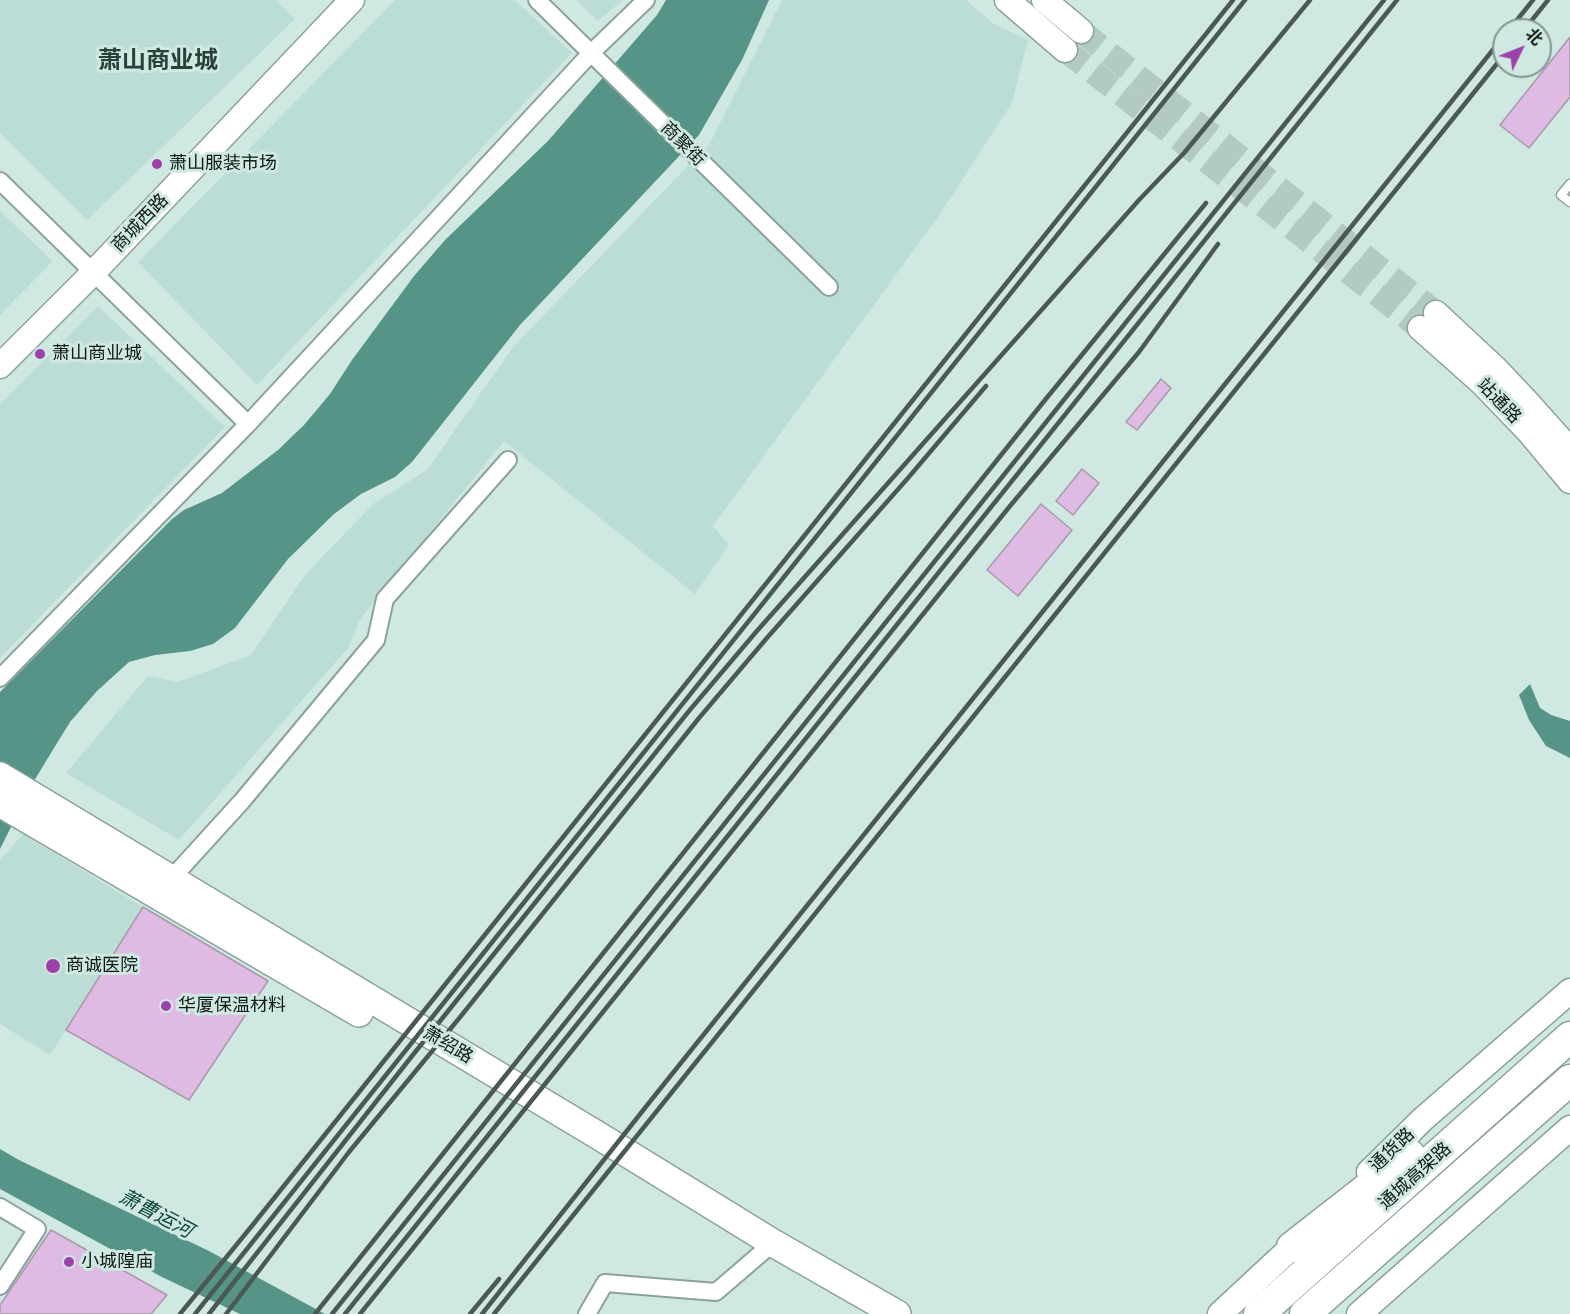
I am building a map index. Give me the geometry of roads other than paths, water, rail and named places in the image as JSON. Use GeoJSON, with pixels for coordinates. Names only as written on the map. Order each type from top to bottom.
{"type":"FeatureCollection","features":[{"type":"Feature","properties":{"kind":"highway"},"geometry":{"type":"LineString","coordinates":[[1292,1247],[1404,1160],[1570,1014]]}},
{"type":"Feature","properties":{"kind":"highway","name":"通城高架路"},"geometry":{"type":"LineString","coordinates":[[1259,1314],[1570,1037]]}},
{"type":"Feature","properties":{"kind":"highway","name":"通城高架路"},"geometry":{"type":"LineString","coordinates":[[1305,1314],[1570,1080]]}},
{"type":"Feature","properties":{"kind":"highway"},"geometry":{"type":"LineString","coordinates":[[1328,1314],[1570,1105]]}},
{"type":"Feature","properties":{"kind":"main road","name":"商城西路"},"geometry":{"type":"LineString","coordinates":[[0,366],[93,273],[352,0]]}},
{"type":"Feature","properties":{"kind":"main road"},"geometry":{"type":"LineString","coordinates":[[1007,0],[1065,50]]}},
{"type":"Feature","properties":{"kind":"main road"},"geometry":{"type":"LineString","coordinates":[[1044,0],[1081,32]]}},
{"type":"Feature","properties":{"kind":"main road","name":"站通路"},"geometry":{"type":"LineString","coordinates":[[1570,450],[1504,378],[1428,320],[1570,481]]}},
{"type":"Feature","properties":{"kind":"main road","name":"萧绍路"},"geometry":{"type":"LineString","coordinates":[[0,776],[33,810],[171,879],[599,1136],[769,1247],[897,1314]]}},
{"type":"Feature","properties":{"kind":"main road"},"geometry":{"type":"LineString","coordinates":[[0,803],[33,810],[769,1247],[876,1314]]}},
{"type":"Feature","properties":{"kind":"main road","name":"通货路"},"geometry":{"type":"LineString","coordinates":[[1220,1314],[1423,1119],[1570,991]]}},
{"type":"Feature","properties":{"kind":"main road"},"geometry":{"type":"LineString","coordinates":[[1359,1314],[1570,1128]]}},
{"type":"Feature","properties":{"kind":"street","name":"商聚街"},"geometry":{"type":"LineString","coordinates":[[537,0],[829,287]]}},
{"type":"Feature","properties":{"kind":"street"},"geometry":{"type":"LineString","coordinates":[[0,678],[248,424],[591,53],[646,0]]}},
{"type":"Feature","properties":{"kind":"street"},"geometry":{"type":"LineString","coordinates":[[0,181],[248,424]]}},
{"type":"Feature","properties":{"kind":"street"},"geometry":{"type":"LineString","coordinates":[[171,879],[242,801],[376,640],[385,599],[508,460]]}},
{"type":"Feature","properties":{"kind":"street"},"geometry":{"type":"LineString","coordinates":[[0,1207],[37,1229],[0,1286]]}},
{"type":"Feature","properties":{"kind":"street"},"geometry":{"type":"LineString","coordinates":[[587,1314],[605,1283],[716,1292],[769,1247]]}},
{"type":"Feature","properties":{"kind":"lane"},"geometry":{"type":"LineString","coordinates":[[1570,184],[1561,195],[1570,202]]}},
{"type":"Feature","properties":{"kind":"tunnel"},"geometry":{"type":"LineString","coordinates":[[1081,31],[1436,313]]}},
{"type":"Feature","properties":{"kind":"tunnel"},"geometry":{"type":"LineString","coordinates":[[1065,50],[1420,328]]}},
{"type":"Feature","properties":{"kind":"railway"},"geometry":{"type":"LineString","coordinates":[[180,1314],[1233,0]]}},
{"type":"Feature","properties":{"kind":"railway"},"geometry":{"type":"LineString","coordinates":[[195,1314],[1245,0]]}},
{"type":"Feature","properties":{"kind":"railway"},"geometry":{"type":"LineString","coordinates":[[209,1314],[412,1056],[689,711],[756,632],[1139,200],[1184,153],[1310,0]]}},
{"type":"Feature","properties":{"kind":"railway"},"geometry":{"type":"LineString","coordinates":[[332,1314],[1384,0]]}},
{"type":"Feature","properties":{"kind":"railway"},"geometry":{"type":"LineString","coordinates":[[345,1314],[1397,0]]}},
{"type":"Feature","properties":{"kind":"railway"},"geometry":{"type":"LineString","coordinates":[[1519,18],[1533,0]]}},
{"type":"Feature","properties":{"kind":"railway"},"geometry":{"type":"LineString","coordinates":[[1534,18],[1548,0]]}},
{"type":"Feature","properties":{"kind":"railway"},"geometry":{"type":"LineString","coordinates":[[482,1314],[1492,51]]}},
{"type":"Feature","properties":{"kind":"railway"},"geometry":{"type":"LineString","coordinates":[[494,1314],[1492,70]]}},
{"type":"Feature","properties":{"kind":"railway"},"geometry":{"type":"LineString","coordinates":[[315,1314],[1045,400],[1206,203]]}},
{"type":"Feature","properties":{"kind":"railway"},"geometry":{"type":"LineString","coordinates":[[360,1314],[1010,506],[1139,352],[1218,244]]}},
{"type":"Feature","properties":{"kind":"railway"},"geometry":{"type":"LineString","coordinates":[[226,1314],[349,1152],[461,1016],[699,718],[986,386]]}},
{"type":"Feature","properties":{"kind":"railway"},"geometry":{"type":"LineString","coordinates":[[470,1314],[499,1279]]}},
{"type":"Feature","properties":{"kind":"place","name":"萧山服装市场"},"geometry":{"type":"Point","coordinates":[157,164]}},
{"type":"Feature","properties":{"kind":"place","name":"萧山商业城"},"geometry":{"type":"Point","coordinates":[40,354]}},
{"type":"Feature","properties":{"kind":"place","name":"商诚医院"},"geometry":{"type":"Point","coordinates":[53,966]}},
{"type":"Feature","properties":{"kind":"place","name":"华厦保温材料"},"geometry":{"type":"Point","coordinates":[166,1006]}},
{"type":"Feature","properties":{"kind":"place","name":"小城隍庙"},"geometry":{"type":"Point","coordinates":[69,1262]}},
{"type":"Feature","properties":{"kind":"district","name":"萧山商业城"},"geometry":{"type":"Point","coordinates":[158,61]}},
{"type":"Feature","properties":{"kind":"water label","name":"萧曹运河"},"geometry":{"type":"Point","coordinates":[156,1214]}}]}
